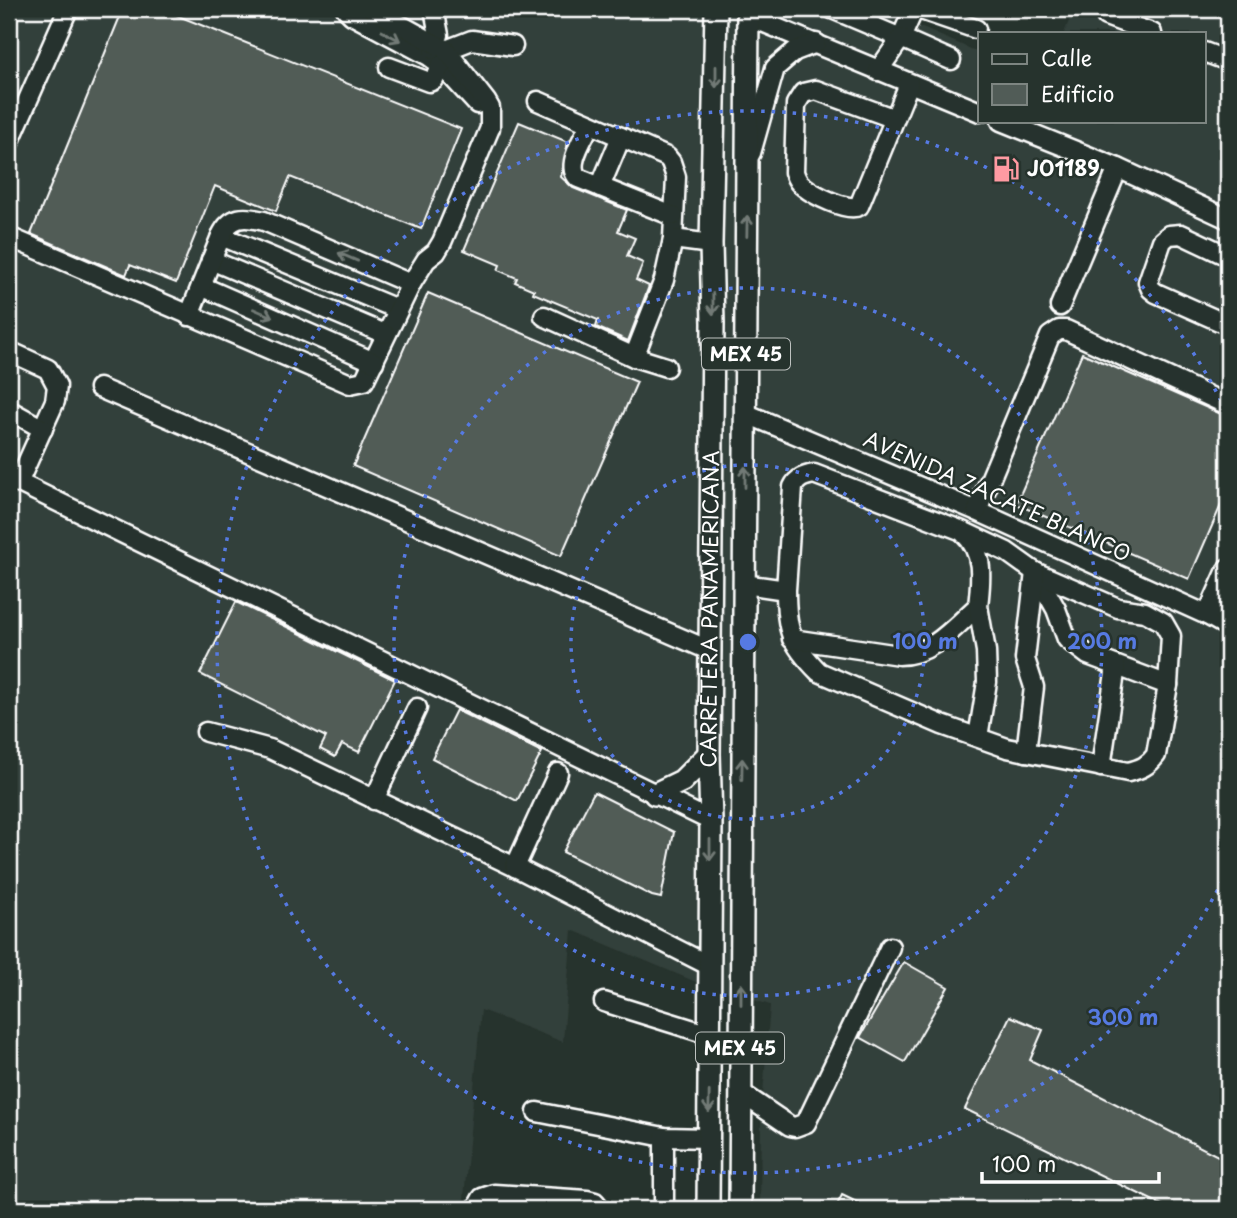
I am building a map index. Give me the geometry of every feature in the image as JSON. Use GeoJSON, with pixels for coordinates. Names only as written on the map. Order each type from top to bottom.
{"type":"FeatureCollection","features":[{"type":"Feature","properties":{"kind":"main road","name":"CARRETERA PANAMERICANA"},"geometry":{"type":"LineString","coordinates":[[708,1209],[712,244],[716,9]]}},
{"type":"Feature","properties":{"kind":"main road","name":"CARRETERA PANAMERICANA"},"geometry":{"type":"LineString","coordinates":[[740,1209],[748,12]]}},
{"type":"Feature","properties":{"kind":"main road"},"geometry":{"type":"LineString","coordinates":[[711,544],[744,546]]}},
{"type":"Feature","properties":{"kind":"main road"},"geometry":{"type":"LineString","coordinates":[[655,794],[682,781],[709,754]]}},
{"type":"Feature","properties":{"kind":"street"},"geometry":{"type":"LineString","coordinates":[[9,143],[68,9]]}},
{"type":"Feature","properties":{"kind":"street"},"geometry":{"type":"LineString","coordinates":[[9,237],[349,384],[364,381],[411,284],[426,260],[436,252],[442,242],[490,128],[491,118],[486,101],[438,53],[372,9]]}},
{"type":"Feature","properties":{"kind":"street"},"geometry":{"type":"LineString","coordinates":[[389,67],[429,82],[434,80],[439,28],[435,9]]}},
{"type":"Feature","properties":{"kind":"street"},"geometry":{"type":"LineString","coordinates":[[832,9],[951,60]]}},
{"type":"Feature","properties":{"kind":"street"},"geometry":{"type":"LineString","coordinates":[[878,71],[901,38],[916,9],[976,29]]}},
{"type":"Feature","properties":{"kind":"street"},"geometry":{"type":"LineString","coordinates":[[351,11],[438,53],[472,40],[513,46]]}},
{"type":"Feature","properties":{"kind":"street"},"geometry":{"type":"LineString","coordinates":[[748,12],[878,71],[978,111]]}},
{"type":"Feature","properties":{"kind":"street"},"geometry":{"type":"LineString","coordinates":[[1106,16],[1149,32]]}},
{"type":"Feature","properties":{"kind":"street"},"geometry":{"type":"LineString","coordinates":[[748,163],[775,68],[795,51],[816,43]]}},
{"type":"Feature","properties":{"kind":"street"},"geometry":{"type":"LineString","coordinates":[[1206,53],[1228,61]]}},
{"type":"Feature","properties":{"kind":"street"},"geometry":{"type":"LineString","coordinates":[[895,119],[816,89],[803,93],[796,104],[796,179],[801,185],[840,205],[850,209],[859,205],[895,119],[909,84]]}},
{"type":"Feature","properties":{"kind":"street"},"geometry":{"type":"LineString","coordinates":[[538,101],[667,157],[671,162],[676,177],[673,239],[664,280],[634,357]]}},
{"type":"Feature","properties":{"kind":"street"},"geometry":{"type":"LineString","coordinates":[[1003,122],[1118,168],[1228,219]]}},
{"type":"Feature","properties":{"kind":"street"},"geometry":{"type":"LineString","coordinates":[[590,124],[572,170],[578,178],[673,216]]}},
{"type":"Feature","properties":{"kind":"street"},"geometry":{"type":"LineString","coordinates":[[600,187],[621,137]]}},
{"type":"Feature","properties":{"kind":"street"},"geometry":{"type":"LineString","coordinates":[[1060,306],[1118,168]]}},
{"type":"Feature","properties":{"kind":"street"},"geometry":{"type":"LineString","coordinates":[[189,316],[221,236],[230,222],[238,218],[247,217],[264,222],[411,284]]}},
{"type":"Feature","properties":{"kind":"street"},"geometry":{"type":"LineString","coordinates":[[1221,253],[1181,234],[1169,235],[1162,241],[1148,282],[1156,293],[1228,325]]}},
{"type":"Feature","properties":{"kind":"street"},"geometry":{"type":"LineString","coordinates":[[221,236],[397,309]]}},
{"type":"Feature","properties":{"kind":"street"},"geometry":{"type":"LineString","coordinates":[[673,239],[712,244]]}},
{"type":"Feature","properties":{"kind":"street"},"geometry":{"type":"LineString","coordinates":[[211,260],[385,334]]}},
{"type":"Feature","properties":{"kind":"street"},"geometry":{"type":"LineString","coordinates":[[201,286],[374,362]]}},
{"type":"Feature","properties":{"kind":"street"},"geometry":{"type":"LineString","coordinates":[[544,316],[634,357],[666,367]]}},
{"type":"Feature","properties":{"kind":"street"},"geometry":{"type":"LineString","coordinates":[[977,511],[1050,336],[1059,330],[1066,330],[1228,405]]}},
{"type":"Feature","properties":{"kind":"street"},"geometry":{"type":"LineString","coordinates":[[9,351],[48,369],[57,386],[55,401],[43,429],[13,480],[710,821]]}},
{"type":"Feature","properties":{"kind":"street"},"geometry":{"type":"LineString","coordinates":[[99,388],[710,652]]}},
{"type":"Feature","properties":{"kind":"street"},"geometry":{"type":"LineString","coordinates":[[9,410],[43,429]]}},
{"type":"Feature","properties":{"kind":"street","name":"AVENIDA ZACATE BLANCO"},"geometry":{"type":"LineString","coordinates":[[745,413],[977,511],[1228,627]]}},
{"type":"Feature","properties":{"kind":"street"},"geometry":{"type":"LineString","coordinates":[[814,474],[960,530],[1007,552],[1035,572],[1118,608],[1144,611],[1163,622],[1171,636],[1168,685],[1156,755],[1150,764],[1128,772],[1026,752],[943,725],[819,672],[792,639],[786,622],[795,481],[814,474]]}},
{"type":"Feature","properties":{"kind":"street"},"geometry":{"type":"LineString","coordinates":[[960,530],[970,538],[978,552],[981,570],[978,606],[986,651],[987,681],[978,737]]}},
{"type":"Feature","properties":{"kind":"street"},"geometry":{"type":"LineString","coordinates":[[1206,615],[1228,568]]}},
{"type":"Feature","properties":{"kind":"street"},"geometry":{"type":"LineString","coordinates":[[1035,572],[1056,609],[1067,639],[1088,655],[1168,685]]}},
{"type":"Feature","properties":{"kind":"street"},"geometry":{"type":"LineString","coordinates":[[1026,752],[1034,687],[1025,659],[1035,572]]}},
{"type":"Feature","properties":{"kind":"street"},"geometry":{"type":"LineString","coordinates":[[744,584],[786,590]]}},
{"type":"Feature","properties":{"kind":"street"},"geometry":{"type":"LineString","coordinates":[[792,639],[913,655],[933,646],[978,606]]}},
{"type":"Feature","properties":{"kind":"street"},"geometry":{"type":"LineString","coordinates":[[1101,767],[1116,666]]}},
{"type":"Feature","properties":{"kind":"street"},"geometry":{"type":"LineString","coordinates":[[374,800],[417,708]]}},
{"type":"Feature","properties":{"kind":"street"},"geometry":{"type":"LineString","coordinates":[[206,732],[270,749],[515,867],[710,966]]}},
{"type":"Feature","properties":{"kind":"street"},"geometry":{"type":"LineString","coordinates":[[515,867],[558,773]]}},
{"type":"Feature","properties":{"kind":"street"},"geometry":{"type":"LineString","coordinates":[[740,1092],[790,1126],[806,1123],[890,947]]}},
{"type":"Feature","properties":{"kind":"street"},"geometry":{"type":"LineString","coordinates":[[604,1002],[710,1035]]}},
{"type":"Feature","properties":{"kind":"street"},"geometry":{"type":"LineString","coordinates":[[537,1112],[664,1138],[709,1138]]}},
{"type":"Feature","properties":{"kind":"street"},"geometry":{"type":"LineString","coordinates":[[664,1138],[664,1209]]}},
{"type":"Feature","properties":{"kind":"street"},"geometry":{"type":"LineString","coordinates":[[476,1209],[482,1198],[494,1194],[587,1200],[595,1202],[601,1209]]}},
{"type":"Feature","properties":{"kind":"shaded area"},"geometry":{"type":"Polygon","coordinates":[[[9,9],[879,9],[978,52],[978,122],[1206,122],[1206,32],[1064,32],[1074,9],[1196,9],[1228,23],[1228,1209],[760,1209],[761,1120],[770,1005],[696,982],[572,930],[563,1042],[481,1010],[463,1209],[9,1209],[9,9]]]}},
{"type":"Feature","properties":{"kind":"building"},"geometry":{"type":"Polygon","coordinates":[[[123,9],[161,9],[461,129],[421,229],[290,177],[276,211],[215,186],[176,283],[130,265],[126,275],[31,234],[123,9]]]}},
{"type":"Feature","properties":{"kind":"building"},"geometry":{"type":"Polygon","coordinates":[[[519,122],[568,142],[561,177],[573,188],[627,210],[618,231],[635,238],[627,256],[643,263],[636,280],[649,286],[628,341],[596,327],[598,320],[533,293],[534,290],[515,282],[517,278],[498,270],[500,265],[464,250],[519,122]]]}},
{"type":"Feature","properties":{"kind":"building"},"geometry":{"type":"Polygon","coordinates":[[[428,293],[637,382],[561,556],[353,466],[428,293]]]}},
{"type":"Feature","properties":{"kind":"building"},"geometry":{"type":"Polygon","coordinates":[[[1082,353],[1228,417],[1228,489],[1189,579],[1016,504],[1082,353]]]}},
{"type":"Feature","properties":{"kind":"building"},"geometry":{"type":"Polygon","coordinates":[[[236,602],[395,680],[359,752],[342,744],[335,757],[320,749],[326,737],[200,674],[236,602]]]}},
{"type":"Feature","properties":{"kind":"building"},"geometry":{"type":"Polygon","coordinates":[[[456,710],[542,752],[517,801],[432,758],[456,710]]]}},
{"type":"Feature","properties":{"kind":"building"},"geometry":{"type":"Polygon","coordinates":[[[594,792],[674,832],[661,898],[563,852],[594,792]]]}},
{"type":"Feature","properties":{"kind":"building"},"geometry":{"type":"Polygon","coordinates":[[[904,962],[948,987],[905,1062],[860,1037],[904,962]]]}},
{"type":"Feature","properties":{"kind":"building"},"geometry":{"type":"Polygon","coordinates":[[[1010,1016],[1043,1030],[1030,1060],[1228,1161],[1228,1209],[1170,1209],[965,1109],[1010,1016]]]}},
{"type":"Feature","properties":{"kind":"building"},"geometry":{"type":"Polygon","coordinates":[[[842,1195],[871,1209],[835,1209],[842,1195]]]}},
{"type":"Feature","properties":{"kind":"place","name":"J01189"},"geometry":{"type":"Point","coordinates":[1006,169]}}]}
